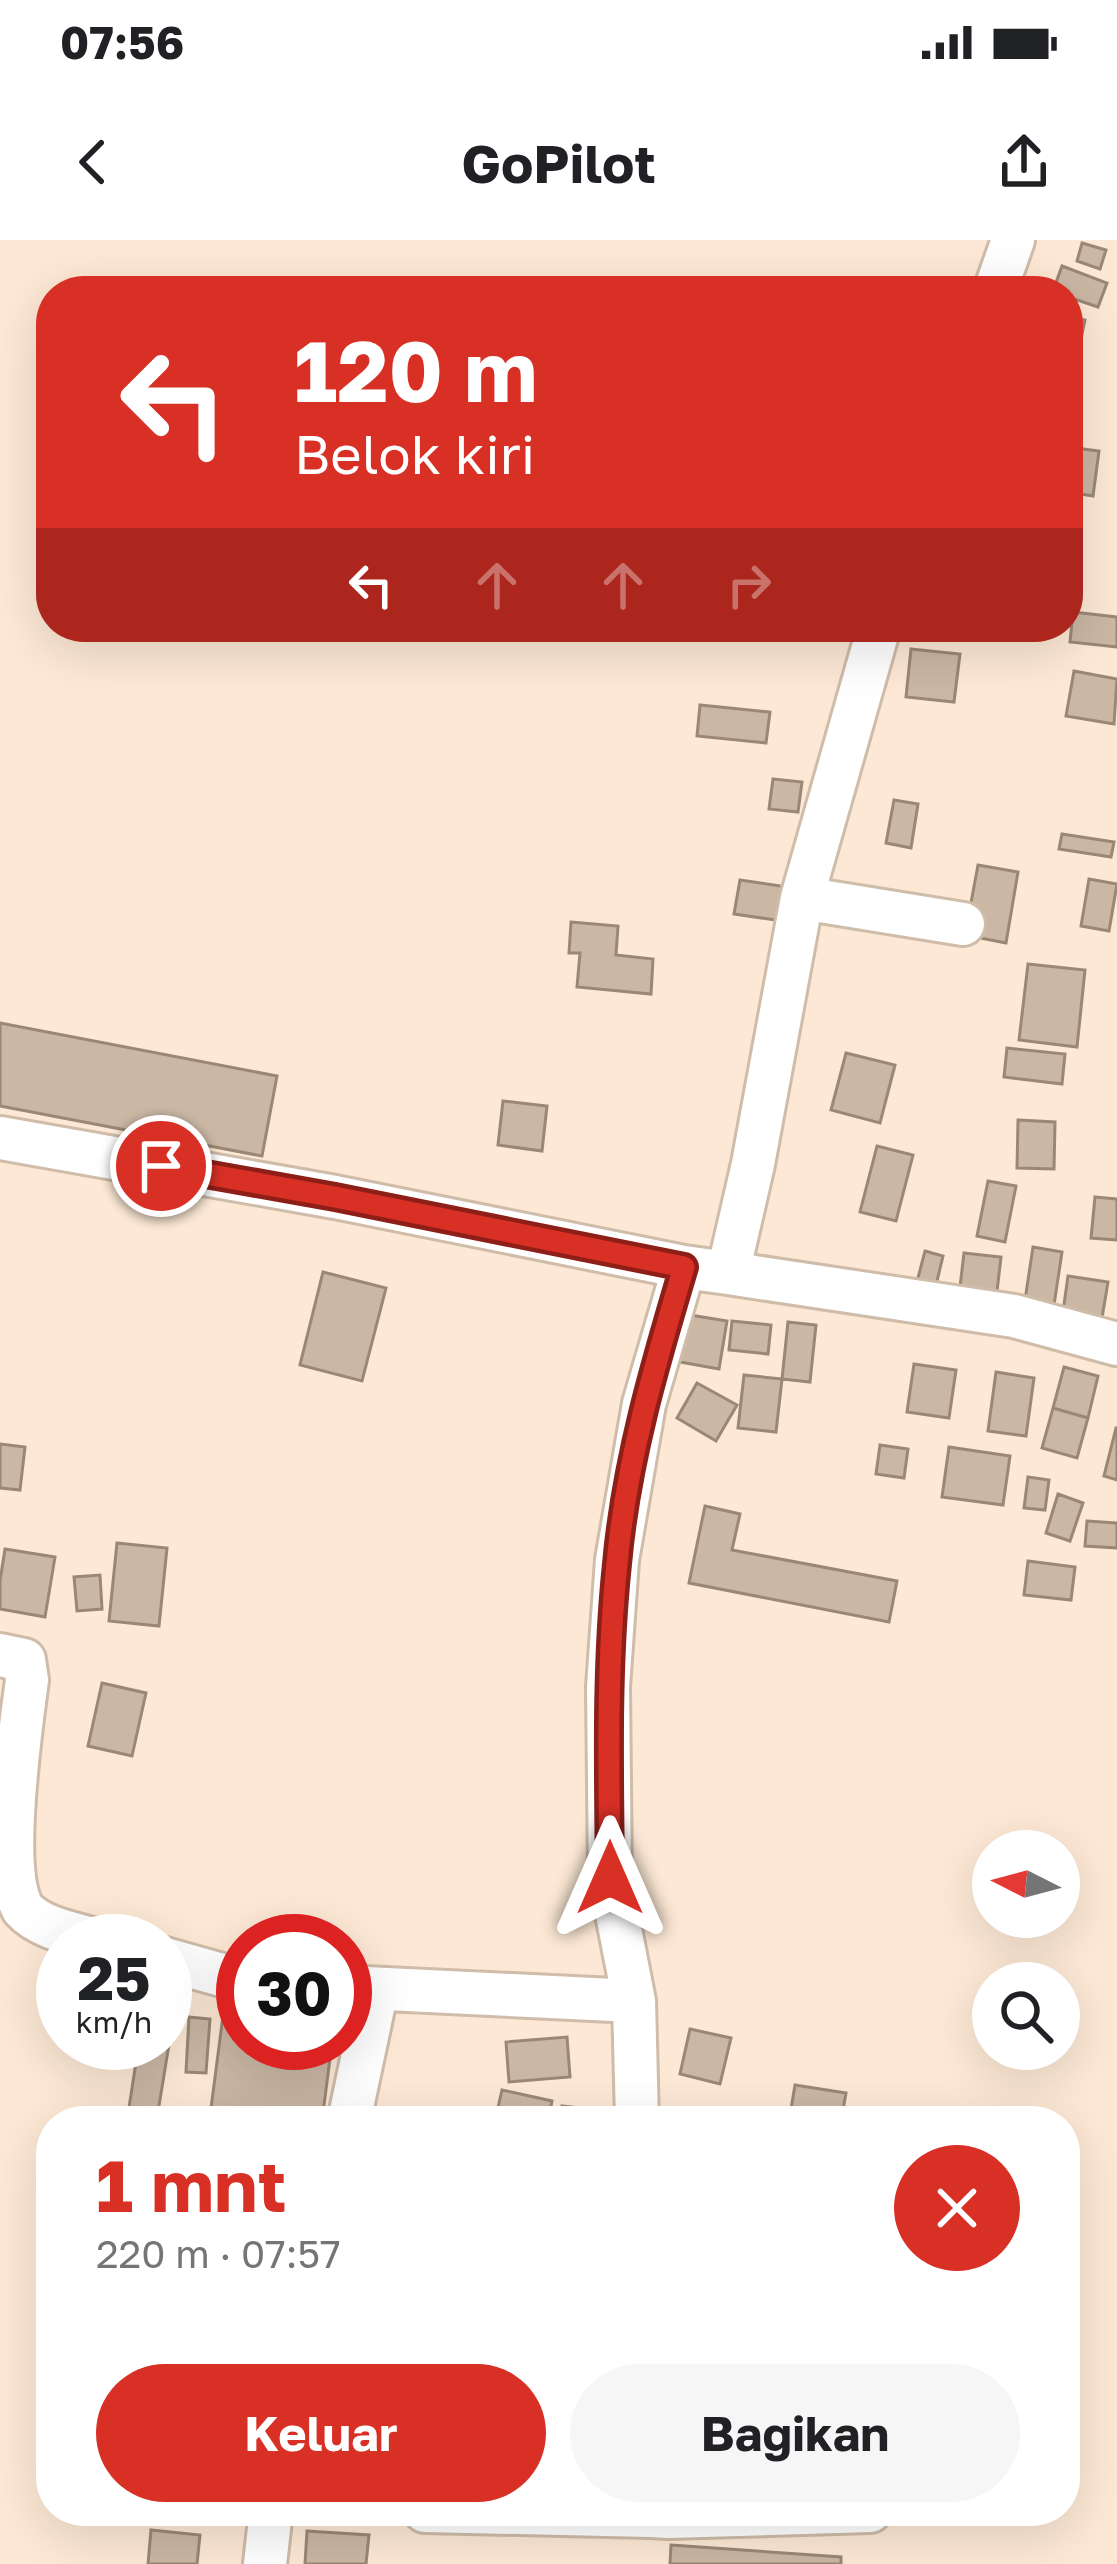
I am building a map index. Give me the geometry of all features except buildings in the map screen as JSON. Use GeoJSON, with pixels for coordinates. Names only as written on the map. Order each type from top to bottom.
{"type":"FeatureCollection","features":[{"type":"Feature","properties":{"kind":"street"},"geometry":{"type":"LineString","coordinates":[[1000,276],[1012,240]]}},
{"type":"Feature","properties":{"kind":"street"},"geometry":{"type":"LineString","coordinates":[[728,1273],[802,898],[874,642]]}},
{"type":"Feature","properties":{"kind":"street"},"geometry":{"type":"LineString","coordinates":[[802,898],[963,924]]}},
{"type":"Feature","properties":{"kind":"street"},"geometry":{"type":"LineString","coordinates":[[0,1138],[335,1197],[684,1267],[1014,1316],[1117,1344]]}},
{"type":"Feature","properties":{"kind":"street"},"geometry":{"type":"LineString","coordinates":[[638,2106],[634,2001],[610,1878],[608,1687],[617,1560],[644,1404],[684,1267]]}},
{"type":"Feature","properties":{"kind":"street"},"geometry":{"type":"LineString","coordinates":[[0,1655],[24,1660],[27,1680],[7,1827],[11,1887],[25,1911],[36,1917]]}},
{"type":"Feature","properties":{"kind":"street"},"geometry":{"type":"LineString","coordinates":[[372,1989],[634,2001]]}},
{"type":"Feature","properties":{"kind":"street"},"geometry":{"type":"LineString","coordinates":[[350,2106],[354,2070]]}},
{"type":"Feature","properties":{"kind":"street"},"geometry":{"type":"LineString","coordinates":[[265,2564],[269,2526]]}},
{"type":"Feature","properties":{"kind":"route"},"geometry":{"type":"LineString","coordinates":[[161,1166],[684,1267],[644,1404],[617,1560],[608,1687],[610,1878]]}}]}
